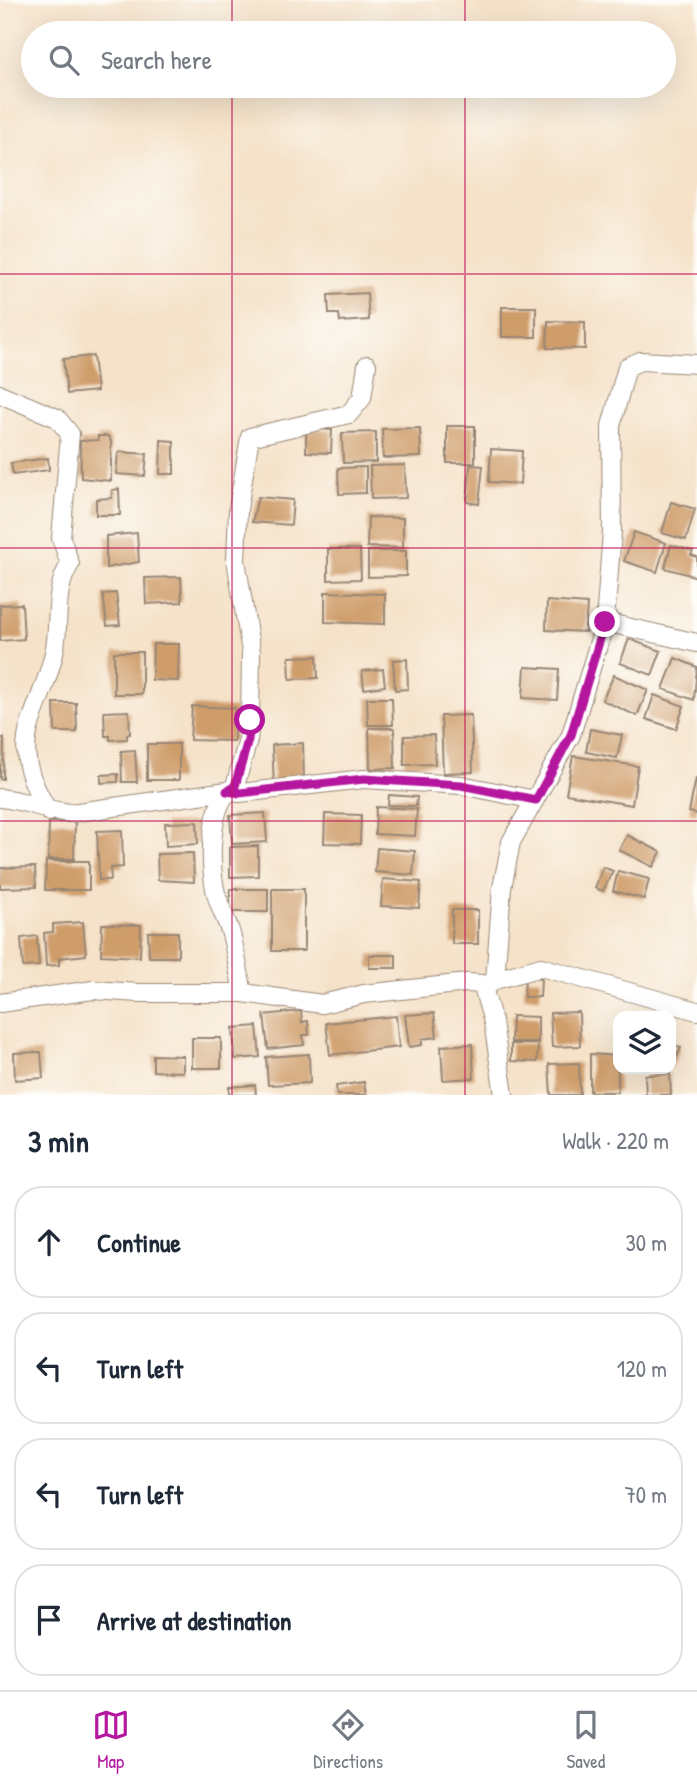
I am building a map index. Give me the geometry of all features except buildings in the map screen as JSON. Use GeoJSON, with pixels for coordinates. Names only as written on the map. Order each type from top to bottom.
{"type":"FeatureCollection","features":[{"type":"Feature","properties":{"kind":"street"},"geometry":{"type":"LineString","coordinates":[[504,1095],[489,985],[502,888],[512,842],[571,735],[605,622],[612,532],[611,426],[627,367],[640,361],[697,364]]}},
{"type":"Feature","properties":{"kind":"street"},"geometry":{"type":"LineString","coordinates":[[243,993],[231,933],[216,895],[211,864],[218,811],[227,791],[235,786],[248,740],[250,720],[251,652],[236,560],[238,509],[250,437],[349,414],[362,398],[367,365]]}},
{"type":"Feature","properties":{"kind":"street"},"geometry":{"type":"LineString","coordinates":[[0,394],[57,418],[70,434],[61,538],[70,564],[62,577],[57,599],[54,653],[30,720],[25,753],[34,788],[49,812]]}},
{"type":"Feature","properties":{"kind":"street"},"geometry":{"type":"LineString","coordinates":[[605,622],[697,643]]}},
{"type":"Feature","properties":{"kind":"street"},"geometry":{"type":"LineString","coordinates":[[0,798],[18,800],[49,812],[86,811],[227,791],[240,793],[364,779],[461,785],[536,800]]}},
{"type":"Feature","properties":{"kind":"street"},"geometry":{"type":"LineString","coordinates":[[0,1003],[93,989],[139,993],[243,993],[322,1003],[364,994],[467,983],[489,985],[541,967],[697,1011]]}},
{"type":"Feature","properties":{"kind":"route"},"geometry":{"type":"LineString","coordinates":[[250,720],[248,740],[235,786],[227,791],[240,793],[364,779],[461,785],[536,800],[571,735],[605,622]]}}]}
